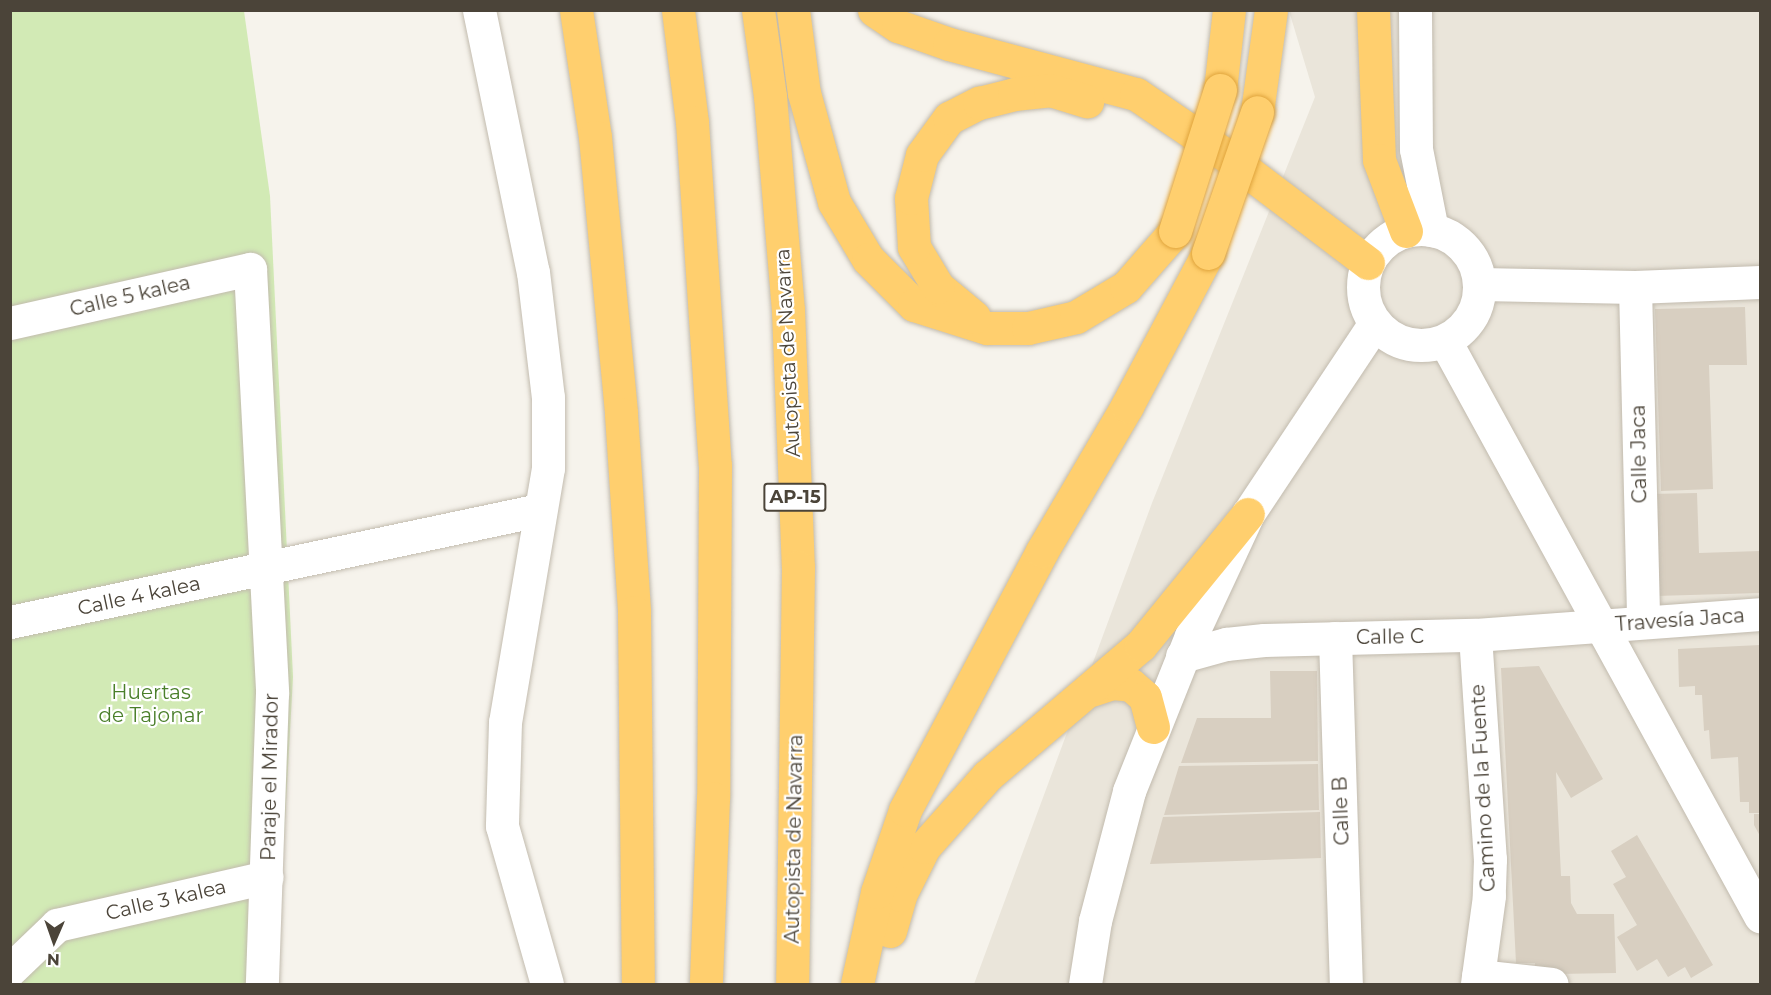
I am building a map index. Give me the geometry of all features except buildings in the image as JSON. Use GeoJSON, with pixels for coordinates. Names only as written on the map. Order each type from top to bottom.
{"type":"FeatureCollection","features":[{"type":"Feature","properties":{"kind":"highway"},"geometry":{"type":"LineString","coordinates":[[576,10],[595,137],[624,449],[634,612],[638,984]]}},
{"type":"Feature","properties":{"kind":"highway"},"geometry":{"type":"LineString","coordinates":[[678,10],[692,122],[715,465],[713,798],[706,984]]}},
{"type":"Feature","properties":{"kind":"highway","name":"Autopista de Navarra"},"geometry":{"type":"LineString","coordinates":[[758,10],[770,96],[788,310],[798,567],[792,984]]}},
{"type":"Feature","properties":{"kind":"highway"},"geometry":{"type":"LineString","coordinates":[[792,10],[804,93],[834,202],[868,259],[914,305],[987,328],[1028,328],[1076,317],[1126,287],[1175,231],[1220,90],[1229,10]]}},
{"type":"Feature","properties":{"kind":"highway"},"geometry":{"type":"LineString","coordinates":[[874,10],[898,26],[949,44],[1136,94],[1166,118],[1227,156],[1368,263]]}},
{"type":"Feature","properties":{"kind":"highway"},"geometry":{"type":"LineString","coordinates":[[857,984],[877,892],[905,810],[1042,551],[1127,406],[1208,254],[1257,112],[1271,10]]}},
{"type":"Feature","properties":{"kind":"highway"},"geometry":{"type":"LineString","coordinates":[[1373,10],[1379,160],[1419,230]]}},
{"type":"Feature","properties":{"kind":"highway"},"geometry":{"type":"LineString","coordinates":[[987,328],[938,287],[914,247],[911,198],[922,155],[949,118],[980,103],[1014,94],[1050,90],[1126,112],[1166,118]]}},
{"type":"Feature","properties":{"kind":"highway"},"geometry":{"type":"LineString","coordinates":[[874,984],[900,895],[924,848],[987,776],[1091,690],[1141,645],[1248,514]]}},
{"type":"Feature","properties":{"kind":"highway"},"geometry":{"type":"LineString","coordinates":[[1091,690],[1113,683],[1131,685],[1145,697],[1153,727]]}},
{"type":"Feature","properties":{"kind":"street"},"geometry":{"type":"LineString","coordinates":[[479,10],[533,272],[548,397],[548,468],[539,510],[505,722],[502,826],[547,984]]}},
{"type":"Feature","properties":{"kind":"street"},"geometry":{"type":"LineString","coordinates":[[1415,10],[1419,230]]}},
{"type":"Feature","properties":{"kind":"street"},"geometry":{"type":"LineString","coordinates":[[1419,230],[1450,237],[1465,248],[1480,284],[1472,318],[1445,341],[1426,346],[1407,344],[1375,323],[1363,293],[1368,263],[1391,237],[1419,230]]}},
{"type":"Feature","properties":{"kind":"street","name":"Calle 5 kalea"},"geometry":{"type":"LineString","coordinates":[[10,323],[250,269]]}},
{"type":"Feature","properties":{"kind":"street","name":"Paraje el Mirador"},"geometry":{"type":"LineString","coordinates":[[250,269],[272,693],[262,984]]}},
{"type":"Feature","properties":{"kind":"street"},"geometry":{"type":"LineString","coordinates":[[1480,284],[1635,287],[1761,282]]}},
{"type":"Feature","properties":{"kind":"street","name":"Calle Jaca"},"geometry":{"type":"LineString","coordinates":[[1635,287],[1643,622]]}},
{"type":"Feature","properties":{"kind":"street"},"geometry":{"type":"LineString","coordinates":[[1085,984],[1095,921],[1129,791],[1182,656],[1248,514],[1375,323]]}},
{"type":"Feature","properties":{"kind":"street"},"geometry":{"type":"LineString","coordinates":[[1445,341],[1599,626],[1761,916]]}},
{"type":"Feature","properties":{"kind":"street"},"geometry":{"type":"LineString","coordinates":[[267,570],[539,510]]}},
{"type":"Feature","properties":{"kind":"street","name":"Calle 4 kalea"},"geometry":{"type":"LineString","coordinates":[[10,622],[267,570]]}},
{"type":"Feature","properties":{"kind":"street","name":"Travesía Jaca"},"geometry":{"type":"LineString","coordinates":[[1599,626],[1761,614]]}},
{"type":"Feature","properties":{"kind":"street","name":"Calle C"},"geometry":{"type":"LineString","coordinates":[[1182,656],[1226,644],[1335,638],[1475,635],[1599,626]]}},
{"type":"Feature","properties":{"kind":"street","name":"Camino de la Fuente"},"geometry":{"type":"LineString","coordinates":[[1475,635],[1490,859],[1489,896],[1478,980],[1552,984]]}},
{"type":"Feature","properties":{"kind":"street","name":"Calle B"},"geometry":{"type":"LineString","coordinates":[[1335,638],[1346,984]]}},
{"type":"Feature","properties":{"kind":"street","name":"Calle 3 kalea"},"geometry":{"type":"LineString","coordinates":[[10,970],[57,925],[267,877]]}},
{"type":"Feature","properties":{"kind":"shaded area"},"geometry":{"type":"Polygon","coordinates":[[[1289,11],[1760,11],[1760,984],[974,984],[1152,503],[1315,97],[1289,11]]]}},
{"type":"Feature","properties":{"kind":"green space","name":"Huertas de Tajonar"},"geometry":{"type":"Polygon","coordinates":[[[10,11],[244,11],[270,196],[293,677],[276,984],[11,984],[10,11]]]}}]}
